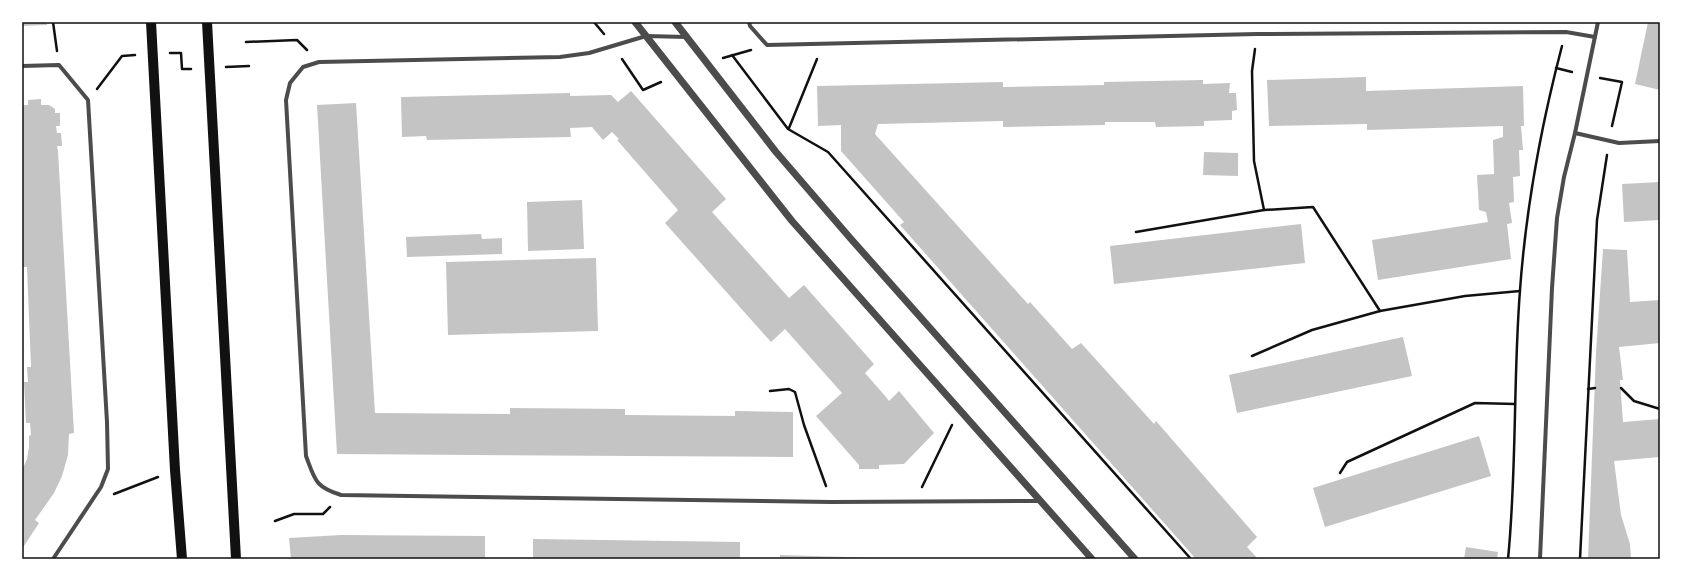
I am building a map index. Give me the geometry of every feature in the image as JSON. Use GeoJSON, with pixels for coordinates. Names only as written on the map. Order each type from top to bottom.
{"type":"FeatureCollection","features":[{"type":"Feature","properties":{"kind":"main road"},"geometry":{"type":"LineString","coordinates":[[151,22],[175,470],[182,559]]}},
{"type":"Feature","properties":{"kind":"main road"},"geometry":{"type":"LineString","coordinates":[[207,22],[236,559]]}},
{"type":"Feature","properties":{"kind":"street"},"geometry":{"type":"LineString","coordinates":[[635,22],[792,221],[1092,559]]}},
{"type":"Feature","properties":{"kind":"street"},"geometry":{"type":"LineString","coordinates":[[675,22],[776,152],[851,239],[1135,559]]}},
{"type":"Feature","properties":{"kind":"street"},"geometry":{"type":"LineString","coordinates":[[749,22],[750,26],[767,45],[1257,34],[1566,32],[1595,37]]}},
{"type":"Feature","properties":{"kind":"street"},"geometry":{"type":"LineString","coordinates":[[1540,559],[1551,296],[1556,234],[1564,177],[1575,133],[1598,22]]}},
{"type":"Feature","properties":{"kind":"street"},"geometry":{"type":"LineString","coordinates":[[687,37],[646,36],[589,53],[560,57],[319,62],[303,67],[290,83],[286,100],[306,456],[317,484],[329,491],[341,495],[831,502],[1039,501]]}},
{"type":"Feature","properties":{"kind":"street"},"geometry":{"type":"LineString","coordinates":[[22,66],[59,65],[88,100],[107,422],[108,469],[101,487],[53,559]]}},
{"type":"Feature","properties":{"kind":"street"},"geometry":{"type":"LineString","coordinates":[[1575,133],[1618,143],[1660,141]]}},
{"type":"Feature","properties":{"kind":"path"},"geometry":{"type":"LineString","coordinates":[[53,22],[59,65]]}},
{"type":"Feature","properties":{"kind":"path"},"geometry":{"type":"LineString","coordinates":[[1508,559],[1512,513],[1520,291],[1525,234],[1541,137],[1566,32]]}},
{"type":"Feature","properties":{"kind":"path"},"geometry":{"type":"LineString","coordinates":[[1257,34],[1252,71],[1254,162],[1264,210]]}},
{"type":"Feature","properties":{"kind":"path"},"geometry":{"type":"LineString","coordinates":[[246,42],[297,40],[319,62]]}},
{"type":"Feature","properties":{"kind":"path"},"geometry":{"type":"LineString","coordinates":[[788,129],[823,44]]}},
{"type":"Feature","properties":{"kind":"path"},"geometry":{"type":"LineString","coordinates":[[732,55],[788,129],[828,152],[1191,559]]}},
{"type":"Feature","properties":{"kind":"path"},"geometry":{"type":"LineString","coordinates":[[1580,559],[1597,220],[1609,141],[1622,82]]}},
{"type":"Feature","properties":{"kind":"path"},"geometry":{"type":"LineString","coordinates":[[1136,232],[1264,210],[1313,207],[1380,311]]}},
{"type":"Feature","properties":{"kind":"path"},"geometry":{"type":"LineString","coordinates":[[1252,356],[1312,330],[1380,311],[1465,296],[1520,291]]}},
{"type":"Feature","properties":{"kind":"path"},"geometry":{"type":"LineString","coordinates":[[1588,388],[1595,388]]}},
{"type":"Feature","properties":{"kind":"path"},"geometry":{"type":"LineString","coordinates":[[1620,388],[1634,401],[1660,409]]}},
{"type":"Feature","properties":{"kind":"path"},"geometry":{"type":"LineString","coordinates":[[770,391],[789,389],[796,392],[804,425],[831,502]]}},
{"type":"Feature","properties":{"kind":"path"},"geometry":{"type":"LineString","coordinates":[[1340,473],[1347,462],[1475,403],[1515,404]]}},
{"type":"Feature","properties":{"kind":"path"},"geometry":{"type":"LineString","coordinates":[[915,502],[960,411]]}},
{"type":"Feature","properties":{"kind":"path"},"geometry":{"type":"LineString","coordinates":[[93,499],[118,492],[175,470]]}},
{"type":"Feature","properties":{"kind":"path"},"geometry":{"type":"LineString","coordinates":[[275,521],[294,514],[323,514],[341,495]]}},
{"type":"Feature","properties":{"kind":"building"},"geometry":{"type":"Polygon","coordinates":[[[22,22],[47,22],[47,25],[22,26],[22,22]]]}},
{"type":"Feature","properties":{"kind":"building"},"geometry":{"type":"Polygon","coordinates":[[[1648,22],[1660,22],[1660,90],[1635,84],[1648,22]]]}},
{"type":"Feature","properties":{"kind":"building"},"geometry":{"type":"Polygon","coordinates":[[[1366,77],[1366,91],[1523,86],[1524,126],[1521,126],[1523,150],[1519,150],[1520,176],[1513,177],[1514,202],[1509,203],[1512,223],[1507,224],[1511,259],[1378,280],[1372,240],[1488,222],[1486,212],[1479,210],[1477,175],[1494,174],[1493,140],[1503,137],[1503,126],[1367,130],[1367,124],[1269,126],[1267,80],[1366,77]]]}},
{"type":"Feature","properties":{"kind":"building"},"geometry":{"type":"Polygon","coordinates":[[[1203,80],[1203,84],[1230,83],[1229,93],[1236,93],[1237,110],[1232,111],[1232,120],[1204,121],[1204,126],[1156,127],[1155,122],[1105,122],[1105,125],[1003,127],[1003,121],[878,124],[875,134],[1028,304],[1030,302],[1072,349],[1081,343],[1154,424],[1156,421],[1257,537],[1247,547],[1258,559],[1196,559],[900,225],[904,222],[841,151],[841,125],[818,126],[817,86],[1003,82],[1003,87],[1104,85],[1104,82],[1203,80]]]}},
{"type":"Feature","properties":{"kind":"building"},"geometry":{"type":"Polygon","coordinates":[[[631,91],[726,199],[712,212],[789,298],[804,285],[874,364],[865,373],[889,401],[899,391],[934,433],[904,464],[879,465],[879,469],[859,469],[859,465],[816,416],[842,393],[785,329],[771,342],[665,223],[678,210],[617,140],[619,139],[612,132],[603,140],[592,127],[570,128],[571,137],[427,140],[426,136],[402,137],[401,97],[570,93],[570,96],[611,95],[618,102],[631,91]]]}},
{"type":"Feature","properties":{"kind":"building"},"geometry":{"type":"Polygon","coordinates":[[[41,99],[41,105],[49,105],[55,109],[55,113],[60,113],[60,126],[56,126],[57,133],[61,133],[62,146],[57,146],[74,433],[69,434],[68,455],[62,476],[54,493],[35,520],[39,523],[22,549],[22,470],[27,459],[29,436],[31,435],[30,423],[26,423],[24,382],[28,382],[27,367],[31,367],[27,267],[23,267],[22,248],[22,105],[28,105],[28,100],[41,99]]]}},
{"type":"Feature","properties":{"kind":"building"},"geometry":{"type":"Polygon","coordinates":[[[356,103],[375,413],[510,414],[510,408],[625,409],[625,415],[735,416],[735,411],[793,412],[793,457],[337,454],[317,105],[356,103]]]}},
{"type":"Feature","properties":{"kind":"building"},"geometry":{"type":"Polygon","coordinates":[[[1204,152],[1238,153],[1238,176],[1203,175],[1204,152]]]}},
{"type":"Feature","properties":{"kind":"building"},"geometry":{"type":"Polygon","coordinates":[[[1660,182],[1660,220],[1624,222],[1622,184],[1660,182]]]}},
{"type":"Feature","properties":{"kind":"building"},"geometry":{"type":"Polygon","coordinates":[[[582,200],[584,249],[528,251],[527,202],[582,200]]]}},
{"type":"Feature","properties":{"kind":"building"},"geometry":{"type":"Polygon","coordinates":[[[1301,224],[1305,263],[1114,284],[1110,246],[1301,224]]]}},
{"type":"Feature","properties":{"kind":"building"},"geometry":{"type":"Polygon","coordinates":[[[481,234],[482,239],[502,238],[502,254],[407,257],[406,237],[481,234]]]}},
{"type":"Feature","properties":{"kind":"building"},"geometry":{"type":"Polygon","coordinates":[[[1603,249],[1627,250],[1630,302],[1660,300],[1660,343],[1619,347],[1623,380],[1620,380],[1623,422],[1660,419],[1660,457],[1614,461],[1621,515],[1630,544],[1631,559],[1588,559],[1596,353],[1603,249]]]}},
{"type":"Feature","properties":{"kind":"building"},"geometry":{"type":"Polygon","coordinates":[[[596,258],[598,331],[448,335],[446,262],[596,258]]]}},
{"type":"Feature","properties":{"kind":"building"},"geometry":{"type":"Polygon","coordinates":[[[1403,337],[1412,376],[1237,413],[1229,375],[1403,337]]]}},
{"type":"Feature","properties":{"kind":"building"},"geometry":{"type":"Polygon","coordinates":[[[1479,436],[1491,476],[1325,527],[1313,488],[1479,436]]]}},
{"type":"Feature","properties":{"kind":"building"},"geometry":{"type":"Polygon","coordinates":[[[341,535],[485,536],[485,559],[291,559],[289,538],[341,535]]]}},
{"type":"Feature","properties":{"kind":"building"},"geometry":{"type":"Polygon","coordinates":[[[533,539],[740,542],[740,559],[533,559],[533,539]]]}},
{"type":"Feature","properties":{"kind":"building"},"geometry":{"type":"Polygon","coordinates":[[[1466,547],[1498,552],[1497,559],[1464,559],[1466,547]]]}},
{"type":"Feature","properties":{"kind":"building"},"geometry":{"type":"Polygon","coordinates":[[[780,555],[880,558],[880,559],[780,559],[780,555]]]}}]}
